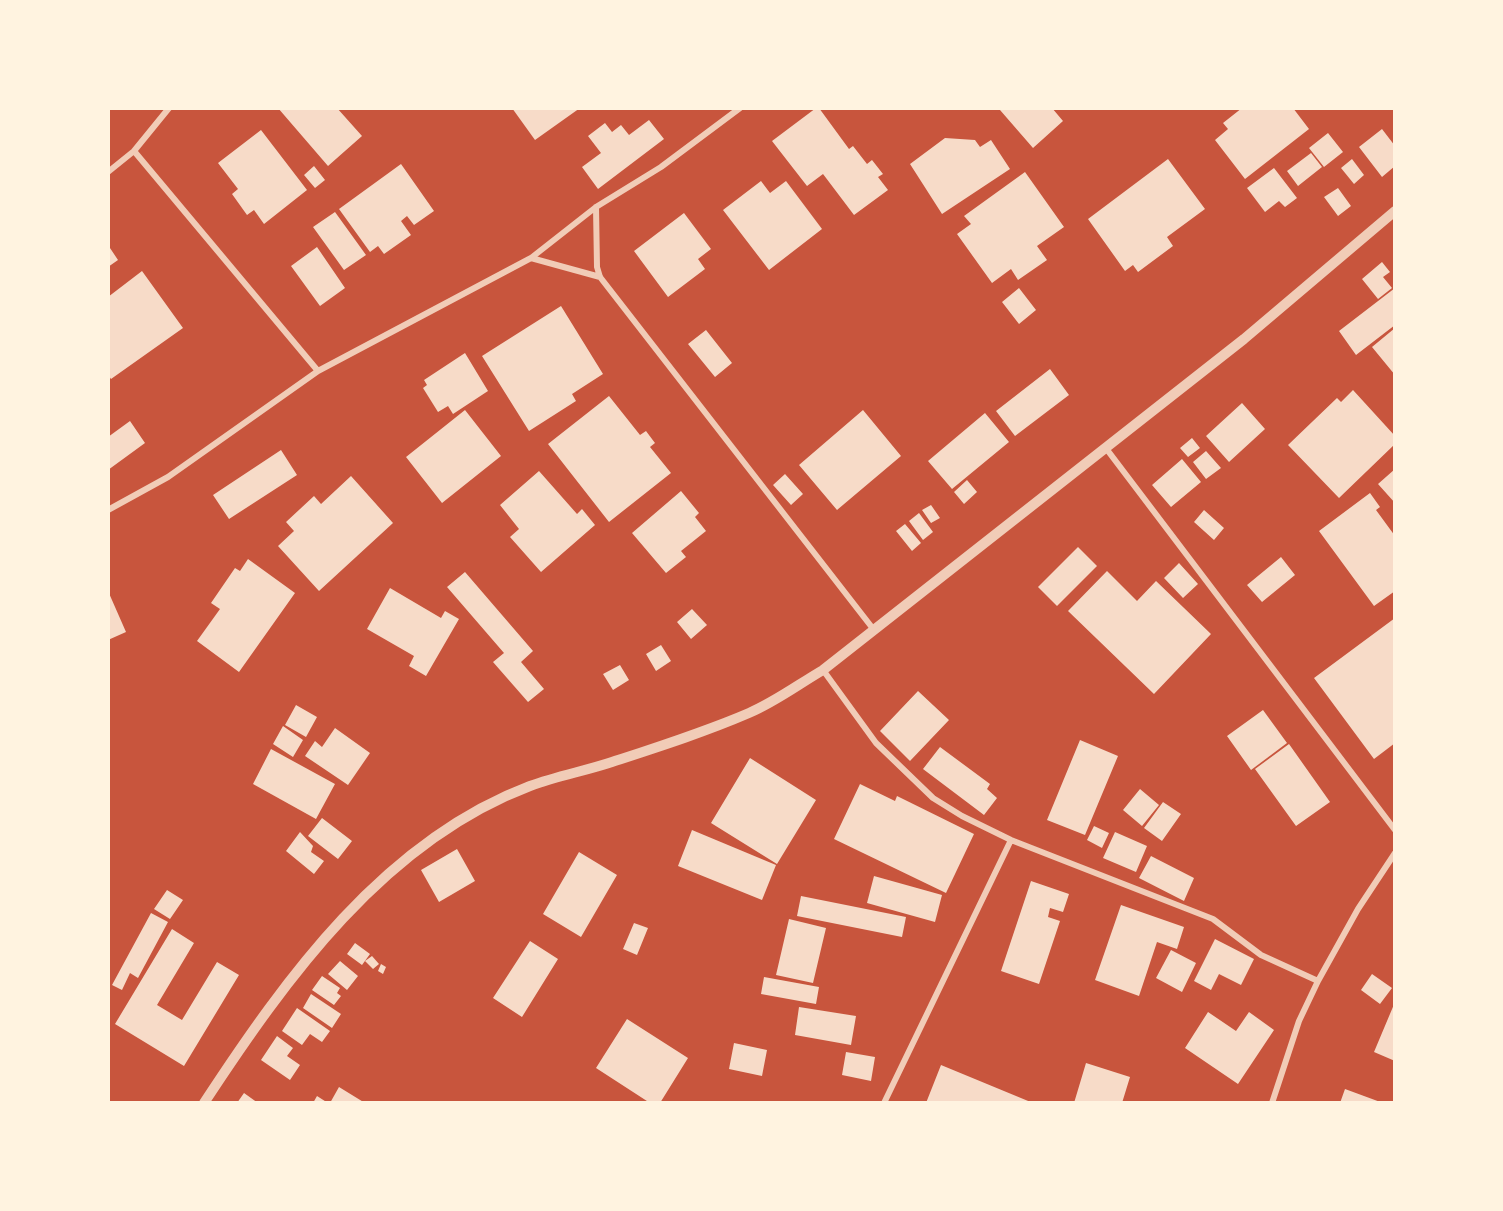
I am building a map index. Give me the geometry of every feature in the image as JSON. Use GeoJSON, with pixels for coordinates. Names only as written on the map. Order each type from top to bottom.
{"type":"FeatureCollection","features":[{"type":"Feature","properties":{"kind":"street"},"geometry":{"type":"LineString","coordinates":[[108,172],[134,152],[169,108]]}},
{"type":"Feature","properties":{"kind":"street"},"geometry":{"type":"LineString","coordinates":[[725,119],[728,108]]}},
{"type":"Feature","properties":{"kind":"street"},"geometry":{"type":"LineString","coordinates":[[108,510],[168,477],[318,371],[531,258],[596,207],[661,167],[740,108]]}},
{"type":"Feature","properties":{"kind":"street"},"geometry":{"type":"LineString","coordinates":[[134,152],[318,371]]}},
{"type":"Feature","properties":{"kind":"street"},"geometry":{"type":"LineString","coordinates":[[596,207],[597,267],[600,277],[874,630]]}},
{"type":"Feature","properties":{"kind":"street"},"geometry":{"type":"LineString","coordinates":[[204,1103],[298,968],[396,868],[441,833],[484,807],[530,786],[612,762],[750,713],[823,670],[1244,339],[1395,211]]}},
{"type":"Feature","properties":{"kind":"street"},"geometry":{"type":"LineString","coordinates":[[531,258],[600,277]]}},
{"type":"Feature","properties":{"kind":"street"},"geometry":{"type":"LineString","coordinates":[[1105,446],[1395,830]]}},
{"type":"Feature","properties":{"kind":"street"},"geometry":{"type":"LineString","coordinates":[[823,670],[876,743],[933,798],[962,816],[1011,840],[1213,919],[1261,955],[1318,981]]}},
{"type":"Feature","properties":{"kind":"street"},"geometry":{"type":"LineString","coordinates":[[884,1103],[1011,840]]}},
{"type":"Feature","properties":{"kind":"street"},"geometry":{"type":"LineString","coordinates":[[1272,1103],[1299,1021],[1318,981],[1358,909],[1395,853]]}},
{"type":"Feature","properties":{"kind":"building"},"geometry":{"type":"Polygon","coordinates":[[[278,108],[337,108],[362,136],[328,166],[278,108]]]}},
{"type":"Feature","properties":{"kind":"building"},"geometry":{"type":"Polygon","coordinates":[[[512,108],[580,108],[535,140],[512,108]]]}},
{"type":"Feature","properties":{"kind":"building"},"geometry":{"type":"Polygon","coordinates":[[[819,108],[849,149],[853,146],[867,164],[872,160],[883,174],[878,177],[888,190],[854,215],[823,174],[807,186],[772,141],[819,108]]]}},
{"type":"Feature","properties":{"kind":"building"},"geometry":{"type":"Polygon","coordinates":[[[1002,108],[1052,108],[1063,121],[1033,148],[1000,110],[1002,108]]]}},
{"type":"Feature","properties":{"kind":"building"},"geometry":{"type":"Polygon","coordinates":[[[1242,108],[1293,108],[1309,129],[1245,179],[1215,140],[1228,129],[1223,123],[1242,108]]]}},
{"type":"Feature","properties":{"kind":"building"},"geometry":{"type":"Polygon","coordinates":[[[649,120],[664,139],[598,189],[582,167],[601,153],[588,136],[605,123],[612,132],[621,125],[629,135],[649,120]]]}},
{"type":"Feature","properties":{"kind":"building"},"geometry":{"type":"Polygon","coordinates":[[[1382,129],[1395,146],[1395,166],[1382,177],[1359,147],[1382,129]]]}},
{"type":"Feature","properties":{"kind":"building"},"geometry":{"type":"Polygon","coordinates":[[[261,130],[307,190],[264,224],[254,210],[247,215],[232,194],[238,189],[218,163],[261,130]]]}},
{"type":"Feature","properties":{"kind":"building"},"geometry":{"type":"Polygon","coordinates":[[[1328,133],[1343,152],[1324,167],[1309,148],[1328,133]]]}},
{"type":"Feature","properties":{"kind":"building"},"geometry":{"type":"Polygon","coordinates":[[[945,138],[975,140],[980,147],[991,140],[1010,169],[942,214],[910,164],[945,138]]]}},
{"type":"Feature","properties":{"kind":"building"},"geometry":{"type":"Polygon","coordinates":[[[1311,153],[1322,167],[1298,186],[1287,171],[1311,153]]]}},
{"type":"Feature","properties":{"kind":"building"},"geometry":{"type":"Polygon","coordinates":[[[1168,159],[1205,209],[1167,237],[1173,246],[1138,272],[1133,265],[1125,271],[1088,219],[1168,159]]]}},
{"type":"Feature","properties":{"kind":"building"},"geometry":{"type":"Polygon","coordinates":[[[1352,159],[1364,175],[1354,184],[1341,168],[1352,159]]]}},
{"type":"Feature","properties":{"kind":"building"},"geometry":{"type":"Polygon","coordinates":[[[401,164],[434,211],[414,225],[407,216],[401,221],[411,235],[384,254],[378,246],[370,252],[339,209],[401,164]]]}},
{"type":"Feature","properties":{"kind":"building"},"geometry":{"type":"Polygon","coordinates":[[[314,166],[325,180],[315,188],[304,175],[314,166]]]}},
{"type":"Feature","properties":{"kind":"building"},"geometry":{"type":"Polygon","coordinates":[[[1274,168],[1297,198],[1285,207],[1279,201],[1265,212],[1247,188],[1274,168]]]}},
{"type":"Feature","properties":{"kind":"building"},"geometry":{"type":"Polygon","coordinates":[[[1025,172],[1064,227],[1037,246],[1047,260],[1018,280],[1011,269],[992,283],[957,234],[971,224],[964,216],[1025,172]]]}},
{"type":"Feature","properties":{"kind":"building"},"geometry":{"type":"Polygon","coordinates":[[[761,181],[770,193],[786,181],[822,229],[769,270],[723,210],[761,181]]]}},
{"type":"Feature","properties":{"kind":"building"},"geometry":{"type":"Polygon","coordinates":[[[1338,188],[1351,206],[1338,216],[1324,197],[1338,188]]]}},
{"type":"Feature","properties":{"kind":"building"},"geometry":{"type":"Polygon","coordinates":[[[335,212],[366,255],[344,270],[313,227],[335,212]]]}},
{"type":"Feature","properties":{"kind":"building"},"geometry":{"type":"Polygon","coordinates":[[[684,213],[711,249],[698,259],[705,269],[668,297],[634,251],[684,213]]]}},
{"type":"Feature","properties":{"kind":"building"},"geometry":{"type":"Polygon","coordinates":[[[108,245],[118,260],[108,267],[108,245]]]}},
{"type":"Feature","properties":{"kind":"building"},"geometry":{"type":"Polygon","coordinates":[[[317,247],[345,288],[320,306],[291,266],[317,247]]]}},
{"type":"Feature","properties":{"kind":"building"},"geometry":{"type":"Polygon","coordinates":[[[1382,262],[1390,272],[1383,277],[1392,288],[1378,299],[1362,279],[1382,262]]]}},
{"type":"Feature","properties":{"kind":"building"},"geometry":{"type":"Polygon","coordinates":[[[142,271],[183,328],[111,379],[108,375],[108,297],[142,271]]]}},
{"type":"Feature","properties":{"kind":"building"},"geometry":{"type":"Polygon","coordinates":[[[1019,288],[1036,310],[1019,324],[1002,302],[1019,288]]]}},
{"type":"Feature","properties":{"kind":"building"},"geometry":{"type":"Polygon","coordinates":[[[1395,288],[1395,325],[1356,355],[1339,331],[1395,288]]]}},
{"type":"Feature","properties":{"kind":"building"},"geometry":{"type":"Polygon","coordinates":[[[561,306],[603,374],[572,394],[576,401],[529,431],[482,356],[561,306]]]}},
{"type":"Feature","properties":{"kind":"building"},"geometry":{"type":"Polygon","coordinates":[[[1395,328],[1395,375],[1372,347],[1395,328]]]}},
{"type":"Feature","properties":{"kind":"building"},"geometry":{"type":"Polygon","coordinates":[[[706,330],[732,363],[715,377],[688,344],[706,330]]]}},
{"type":"Feature","properties":{"kind":"building"},"geometry":{"type":"Polygon","coordinates":[[[465,353],[488,391],[453,414],[448,406],[438,412],[423,388],[427,385],[424,380],[465,353]]]}},
{"type":"Feature","properties":{"kind":"building"},"geometry":{"type":"Polygon","coordinates":[[[1050,369],[1069,395],[1015,436],[996,411],[1050,369]]]}},
{"type":"Feature","properties":{"kind":"building"},"geometry":{"type":"Polygon","coordinates":[[[1353,390],[1395,436],[1395,444],[1339,498],[1288,445],[1337,398],[1341,402],[1353,390]]]}},
{"type":"Feature","properties":{"kind":"building"},"geometry":{"type":"Polygon","coordinates":[[[609,396],[640,435],[646,431],[655,443],[650,447],[671,473],[609,522],[548,444],[609,396]]]}},
{"type":"Feature","properties":{"kind":"building"},"geometry":{"type":"Polygon","coordinates":[[[1242,403],[1265,429],[1229,462],[1206,436],[1242,403]]]}},
{"type":"Feature","properties":{"kind":"building"},"geometry":{"type":"Polygon","coordinates":[[[465,410],[501,456],[442,503],[406,457],[465,410]]]}},
{"type":"Feature","properties":{"kind":"building"},"geometry":{"type":"Polygon","coordinates":[[[863,410],[901,456],[837,510],[799,465],[863,410]]]}},
{"type":"Feature","properties":{"kind":"building"},"geometry":{"type":"Polygon","coordinates":[[[985,413],[1009,442],[952,489],[928,461],[985,413]]]}},
{"type":"Feature","properties":{"kind":"building"},"geometry":{"type":"Polygon","coordinates":[[[130,421],[145,443],[108,470],[108,437],[130,421]]]}},
{"type":"Feature","properties":{"kind":"building"},"geometry":{"type":"Polygon","coordinates":[[[1192,438],[1200,448],[1188,457],[1180,448],[1192,438]]]}},
{"type":"Feature","properties":{"kind":"building"},"geometry":{"type":"Polygon","coordinates":[[[281,450],[297,475],[229,519],[213,495],[281,450]]]}},
{"type":"Feature","properties":{"kind":"building"},"geometry":{"type":"Polygon","coordinates":[[[1206,451],[1221,468],[1206,479],[1193,462],[1206,451]]]}},
{"type":"Feature","properties":{"kind":"building"},"geometry":{"type":"Polygon","coordinates":[[[1182,459],[1201,482],[1171,507],[1152,485],[1182,459]]]}},
{"type":"Feature","properties":{"kind":"building"},"geometry":{"type":"Polygon","coordinates":[[[1395,469],[1395,503],[1378,484],[1395,469]]]}},
{"type":"Feature","properties":{"kind":"building"},"geometry":{"type":"Polygon","coordinates":[[[539,471],[577,514],[582,509],[595,525],[541,572],[510,537],[519,529],[500,505],[539,471]]]}},
{"type":"Feature","properties":{"kind":"building"},"geometry":{"type":"Polygon","coordinates":[[[785,474],[803,494],[791,505],[773,485],[785,474]]]}},
{"type":"Feature","properties":{"kind":"building"},"geometry":{"type":"Polygon","coordinates":[[[351,476],[393,523],[319,591],[278,546],[294,531],[286,522],[314,496],[321,504],[351,476]]]}},
{"type":"Feature","properties":{"kind":"building"},"geometry":{"type":"Polygon","coordinates":[[[967,480],[977,492],[964,504],[954,492],[967,480]]]}},
{"type":"Feature","properties":{"kind":"building"},"geometry":{"type":"Polygon","coordinates":[[[681,491],[699,513],[695,517],[706,531],[681,551],[686,557],[666,573],[632,533],[681,491]]]}},
{"type":"Feature","properties":{"kind":"building"},"geometry":{"type":"Polygon","coordinates":[[[1370,493],[1380,507],[1376,510],[1395,536],[1395,591],[1374,606],[1319,531],[1370,493]]]}},
{"type":"Feature","properties":{"kind":"building"},"geometry":{"type":"Polygon","coordinates":[[[931,505],[940,518],[931,523],[922,510],[931,505]]]}},
{"type":"Feature","properties":{"kind":"building"},"geometry":{"type":"Polygon","coordinates":[[[1204,510],[1224,528],[1214,540],[1194,522],[1204,510]]]}},
{"type":"Feature","properties":{"kind":"building"},"geometry":{"type":"Polygon","coordinates":[[[919,513],[933,532],[923,540],[909,521],[919,513]]]}},
{"type":"Feature","properties":{"kind":"building"},"geometry":{"type":"Polygon","coordinates":[[[905,524],[921,543],[912,551],[896,531],[905,524]]]}},
{"type":"Feature","properties":{"kind":"building"},"geometry":{"type":"Polygon","coordinates":[[[1078,547],[1097,566],[1057,606],[1038,587],[1078,547]]]}},
{"type":"Feature","properties":{"kind":"building"},"geometry":{"type":"Polygon","coordinates":[[[1281,557],[1295,575],[1262,602],[1247,585],[1281,557]]]}},
{"type":"Feature","properties":{"kind":"building"},"geometry":{"type":"Polygon","coordinates":[[[248,559],[295,593],[239,672],[197,641],[220,609],[211,603],[235,568],[240,571],[248,559]]]}},
{"type":"Feature","properties":{"kind":"building"},"geometry":{"type":"Polygon","coordinates":[[[1179,563],[1198,584],[1183,598],[1164,578],[1179,563]]]}},
{"type":"Feature","properties":{"kind":"building"},"geometry":{"type":"Polygon","coordinates":[[[1107,571],[1137,601],[1156,581],[1211,634],[1154,694],[1068,611],[1107,571]]]}},
{"type":"Feature","properties":{"kind":"building"},"geometry":{"type":"Polygon","coordinates":[[[465,572],[533,651],[521,662],[544,689],[528,702],[493,662],[504,653],[447,587],[465,572]]]}},
{"type":"Feature","properties":{"kind":"building"},"geometry":{"type":"Polygon","coordinates":[[[390,588],[441,618],[445,611],[459,619],[426,676],[409,666],[414,656],[367,629],[390,588]]]}},
{"type":"Feature","properties":{"kind":"building"},"geometry":{"type":"Polygon","coordinates":[[[108,591],[126,632],[108,640],[108,591]]]}},
{"type":"Feature","properties":{"kind":"building"},"geometry":{"type":"Polygon","coordinates":[[[692,609],[707,625],[691,639],[677,622],[692,609]]]}},
{"type":"Feature","properties":{"kind":"building"},"geometry":{"type":"Polygon","coordinates":[[[1395,618],[1395,743],[1374,759],[1314,678],[1395,618]]]}},
{"type":"Feature","properties":{"kind":"building"},"geometry":{"type":"Polygon","coordinates":[[[661,645],[671,661],[656,671],[646,654],[661,645]]]}},
{"type":"Feature","properties":{"kind":"building"},"geometry":{"type":"Polygon","coordinates":[[[620,665],[629,680],[613,690],[603,674],[620,665]]]}},
{"type":"Feature","properties":{"kind":"building"},"geometry":{"type":"Polygon","coordinates":[[[918,691],[949,720],[910,761],[880,731],[918,691]]]}},
{"type":"Feature","properties":{"kind":"building"},"geometry":{"type":"Polygon","coordinates":[[[296,705],[317,717],[306,737],[285,725],[296,705]]]}},
{"type":"Feature","properties":{"kind":"building"},"geometry":{"type":"Polygon","coordinates":[[[1263,710],[1287,743],[1251,770],[1227,736],[1263,710]]]}},
{"type":"Feature","properties":{"kind":"building"},"geometry":{"type":"Polygon","coordinates":[[[283,726],[303,740],[293,757],[273,744],[283,726]]]}},
{"type":"Feature","properties":{"kind":"building"},"geometry":{"type":"Polygon","coordinates":[[[335,728],[370,753],[348,785],[305,756],[315,741],[322,747],[335,728]]]}},
{"type":"Feature","properties":{"kind":"building"},"geometry":{"type":"Polygon","coordinates":[[[1080,740],[1118,756],[1085,835],[1047,820],[1080,740]]]}},
{"type":"Feature","properties":{"kind":"building"},"geometry":{"type":"Polygon","coordinates":[[[1289,744],[1330,802],[1296,826],[1255,769],[1289,744]]]}},
{"type":"Feature","properties":{"kind":"building"},"geometry":{"type":"Polygon","coordinates":[[[940,747],[990,784],[987,789],[997,798],[984,815],[923,769],[940,747]]]}},
{"type":"Feature","properties":{"kind":"building"},"geometry":{"type":"Polygon","coordinates":[[[271,749],[335,784],[316,819],[253,784],[271,749]]]}},
{"type":"Feature","properties":{"kind":"building"},"geometry":{"type":"Polygon","coordinates":[[[750,758],[816,800],[777,864],[711,823],[750,758]]]}},
{"type":"Feature","properties":{"kind":"building"},"geometry":{"type":"Polygon","coordinates":[[[860,784],[895,801],[897,796],[974,834],[946,893],[834,839],[860,784]]]}},
{"type":"Feature","properties":{"kind":"building"},"geometry":{"type":"Polygon","coordinates":[[[1140,789],[1159,805],[1142,826],[1123,810],[1140,789]]]}},
{"type":"Feature","properties":{"kind":"building"},"geometry":{"type":"Polygon","coordinates":[[[1163,802],[1181,814],[1162,841],[1144,828],[1163,802]]]}},
{"type":"Feature","properties":{"kind":"building"},"geometry":{"type":"Polygon","coordinates":[[[322,818],[352,841],[338,859],[308,836],[322,818]]]}},
{"type":"Feature","properties":{"kind":"building"},"geometry":{"type":"Polygon","coordinates":[[[1094,826],[1109,833],[1102,848],[1087,840],[1094,826]]]}},
{"type":"Feature","properties":{"kind":"building"},"geometry":{"type":"Polygon","coordinates":[[[692,830],[776,865],[762,900],[678,866],[692,830]]]}},
{"type":"Feature","properties":{"kind":"building"},"geometry":{"type":"Polygon","coordinates":[[[300,832],[313,846],[311,852],[324,861],[314,874],[286,851],[300,832]]]}},
{"type":"Feature","properties":{"kind":"building"},"geometry":{"type":"Polygon","coordinates":[[[1115,832],[1147,846],[1136,872],[1103,858],[1115,832]]]}},
{"type":"Feature","properties":{"kind":"building"},"geometry":{"type":"Polygon","coordinates":[[[457,849],[475,881],[439,902],[421,870],[457,849]]]}},
{"type":"Feature","properties":{"kind":"building"},"geometry":{"type":"Polygon","coordinates":[[[579,852],[617,875],[581,937],[543,914],[579,852]]]}},
{"type":"Feature","properties":{"kind":"building"},"geometry":{"type":"Polygon","coordinates":[[[1151,856],[1194,878],[1184,901],[1139,878],[1151,856]]]}},
{"type":"Feature","properties":{"kind":"building"},"geometry":{"type":"Polygon","coordinates":[[[874,876],[942,895],[935,922],[867,903],[874,876]]]}},
{"type":"Feature","properties":{"kind":"building"},"geometry":{"type":"Polygon","coordinates":[[[1031,881],[1069,894],[1063,912],[1050,908],[1048,917],[1060,921],[1039,984],[1001,971],[1031,881]]]}},
{"type":"Feature","properties":{"kind":"building"},"geometry":{"type":"Polygon","coordinates":[[[167,890],[183,900],[170,919],[154,909],[167,890]]]}},
{"type":"Feature","properties":{"kind":"building"},"geometry":{"type":"Polygon","coordinates":[[[801,896],[906,917],[902,937],[797,916],[801,896]]]}},
{"type":"Feature","properties":{"kind":"building"},"geometry":{"type":"Polygon","coordinates":[[[1121,905],[1184,927],[1177,949],[1157,942],[1139,996],[1095,980],[1121,905]]]}},
{"type":"Feature","properties":{"kind":"building"},"geometry":{"type":"Polygon","coordinates":[[[151,913],[168,922],[138,978],[130,973],[122,990],[112,985],[151,913]]]}},
{"type":"Feature","properties":{"kind":"building"},"geometry":{"type":"Polygon","coordinates":[[[789,919],[826,928],[813,983],[776,975],[789,919]]]}},
{"type":"Feature","properties":{"kind":"building"},"geometry":{"type":"Polygon","coordinates":[[[634,923],[648,928],[637,955],[623,949],[634,923]]]}},
{"type":"Feature","properties":{"kind":"building"},"geometry":{"type":"Polygon","coordinates":[[[172,929],[194,943],[157,1005],[182,1020],[217,962],[239,975],[184,1066],[115,1024],[172,929]]]}},
{"type":"Feature","properties":{"kind":"building"},"geometry":{"type":"Polygon","coordinates":[[[1215,939],[1254,959],[1241,985],[1219,974],[1211,990],[1194,981],[1215,939]]]}},
{"type":"Feature","properties":{"kind":"building"},"geometry":{"type":"Polygon","coordinates":[[[530,941],[558,959],[522,1017],[493,998],[530,941]]]}},
{"type":"Feature","properties":{"kind":"building"},"geometry":{"type":"Polygon","coordinates":[[[355,943],[370,954],[362,965],[347,954],[355,943]]]}},
{"type":"Feature","properties":{"kind":"building"},"geometry":{"type":"Polygon","coordinates":[[[1171,950],[1196,963],[1182,992],[1156,978],[1171,950]]]}},
{"type":"Feature","properties":{"kind":"building"},"geometry":{"type":"Polygon","coordinates":[[[372,956],[379,964],[373,969],[365,961],[372,956]]]}},
{"type":"Feature","properties":{"kind":"building"},"geometry":{"type":"Polygon","coordinates":[[[340,961],[358,976],[347,990],[328,974],[340,961]]]}},
{"type":"Feature","properties":{"kind":"building"},"geometry":{"type":"Polygon","coordinates":[[[381,964],[386,967],[383,974],[378,971],[381,964]]]}},
{"type":"Feature","properties":{"kind":"building"},"geometry":{"type":"Polygon","coordinates":[[[1372,974],[1392,988],[1380,1004],[1361,990],[1372,974]]]}},
{"type":"Feature","properties":{"kind":"building"},"geometry":{"type":"Polygon","coordinates":[[[322,976],[340,988],[337,993],[341,996],[334,1005],[312,990],[322,976]]]}},
{"type":"Feature","properties":{"kind":"building"},"geometry":{"type":"Polygon","coordinates":[[[764,977],[819,987],[816,1004],[761,994],[764,977]]]}},
{"type":"Feature","properties":{"kind":"building"},"geometry":{"type":"Polygon","coordinates":[[[311,994],[341,1014],[332,1028],[303,1008],[311,994]]]}},
{"type":"Feature","properties":{"kind":"building"},"geometry":{"type":"Polygon","coordinates":[[[1395,1002],[1395,1061],[1374,1052],[1395,1002]]]}},
{"type":"Feature","properties":{"kind":"building"},"geometry":{"type":"Polygon","coordinates":[[[799,1007],[856,1016],[851,1045],[795,1035],[799,1007]]]}},
{"type":"Feature","properties":{"kind":"building"},"geometry":{"type":"Polygon","coordinates":[[[297,1008],[330,1031],[322,1042],[310,1034],[302,1045],[282,1031],[297,1008]]]}},
{"type":"Feature","properties":{"kind":"building"},"geometry":{"type":"Polygon","coordinates":[[[1208,1012],[1236,1031],[1249,1012],[1274,1030],[1238,1084],[1185,1048],[1208,1012]]]}},
{"type":"Feature","properties":{"kind":"building"},"geometry":{"type":"Polygon","coordinates":[[[627,1019],[688,1058],[660,1103],[650,1103],[596,1068],[627,1019]]]}},
{"type":"Feature","properties":{"kind":"building"},"geometry":{"type":"Polygon","coordinates":[[[277,1036],[293,1048],[287,1056],[300,1065],[290,1080],[261,1060],[277,1036]]]}},
{"type":"Feature","properties":{"kind":"building"},"geometry":{"type":"Polygon","coordinates":[[[734,1043],[767,1050],[762,1076],[729,1069],[734,1043]]]}},
{"type":"Feature","properties":{"kind":"building"},"geometry":{"type":"Polygon","coordinates":[[[846,1052],[875,1057],[871,1081],[842,1075],[846,1052]]]}},
{"type":"Feature","properties":{"kind":"building"},"geometry":{"type":"Polygon","coordinates":[[[1086,1063],[1130,1077],[1122,1103],[1074,1103],[1086,1063]]]}},
{"type":"Feature","properties":{"kind":"building"},"geometry":{"type":"Polygon","coordinates":[[[941,1065],[1033,1103],[926,1103],[941,1065]]]}},
{"type":"Feature","properties":{"kind":"building"},"geometry":{"type":"Polygon","coordinates":[[[339,1087],[365,1103],[330,1103],[339,1087]]]}},
{"type":"Feature","properties":{"kind":"building"},"geometry":{"type":"Polygon","coordinates":[[[1345,1089],[1383,1103],[1340,1103],[1345,1089]]]}},
{"type":"Feature","properties":{"kind":"building"},"geometry":{"type":"Polygon","coordinates":[[[244,1093],[258,1103],[237,1103],[244,1093]]]}},
{"type":"Feature","properties":{"kind":"building"},"geometry":{"type":"Polygon","coordinates":[[[317,1096],[328,1103],[313,1103],[317,1096]]]}}]}
